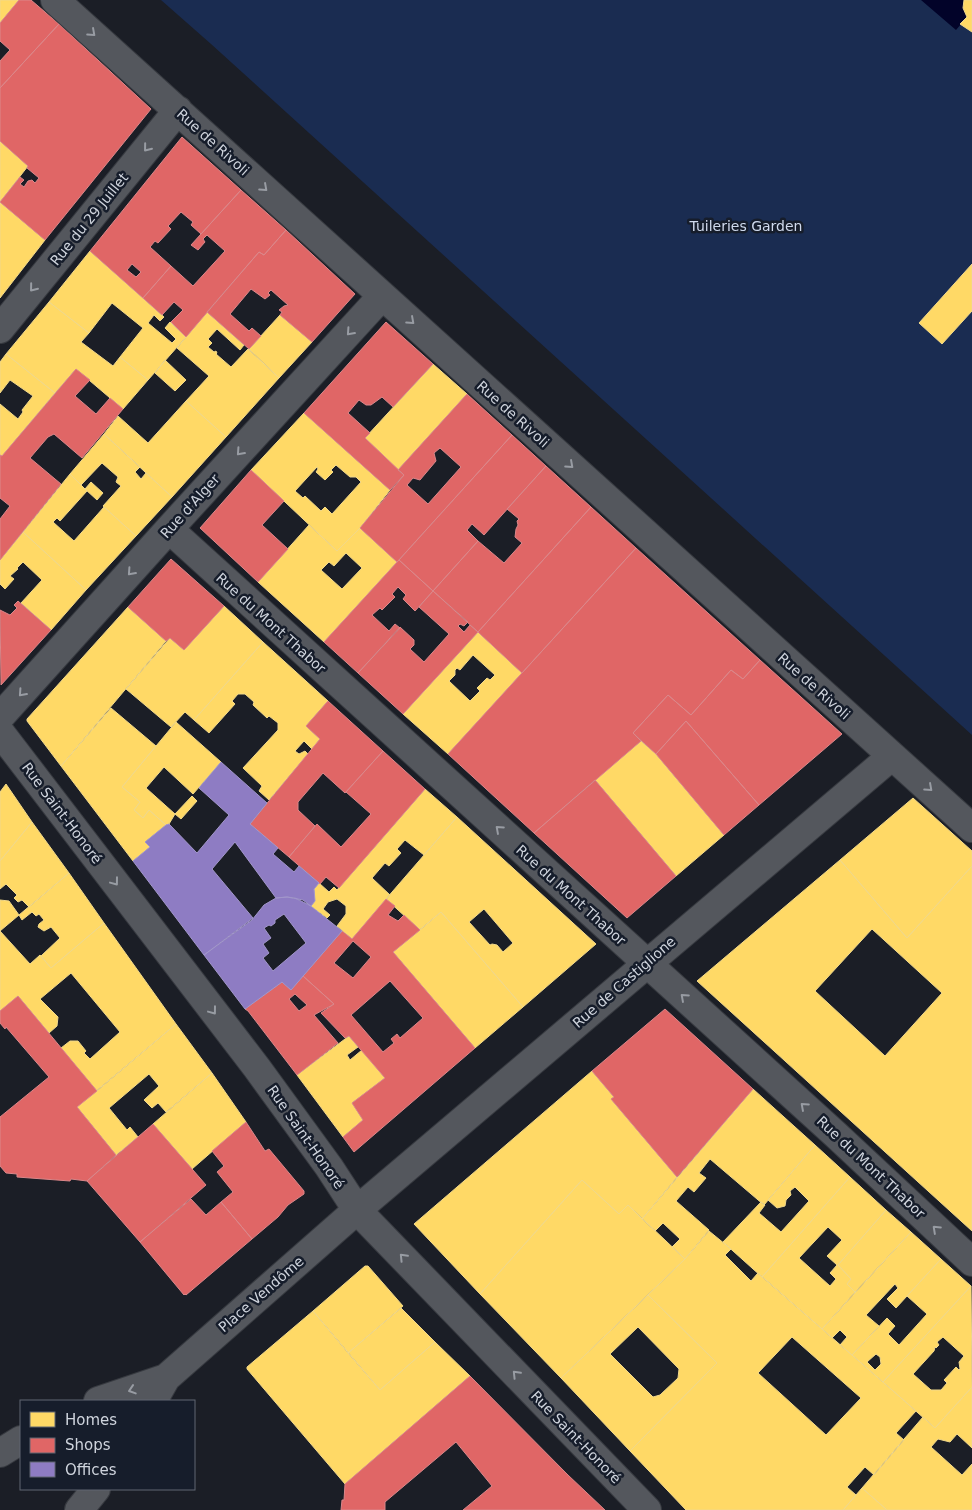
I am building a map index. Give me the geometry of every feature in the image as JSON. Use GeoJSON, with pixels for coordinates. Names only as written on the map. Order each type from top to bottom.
{"type":"FeatureCollection","features":[{"type":"Feature","properties":{"kind":"street","name":"Rue de Rivoli"},"geometry":{"type":"LineString","coordinates":[[56,0],[972,828]]}},
{"type":"Feature","properties":{"kind":"street","name":"Rue du 29 Juillet"},"geometry":{"type":"LineString","coordinates":[[0,329],[178,110]]}},
{"type":"Feature","properties":{"kind":"street","name":"Rue d'Alger"},"geometry":{"type":"LineString","coordinates":[[0,717],[382,296]]}},
{"type":"Feature","properties":{"kind":"street","name":"Rue du Mont Thabor"},"geometry":{"type":"LineString","coordinates":[[169,529],[835,1134],[972,1262]]}},
{"type":"Feature","properties":{"kind":"street","name":"Rue Saint-Honoré"},"geometry":{"type":"LineString","coordinates":[[0,732],[257,1068],[329,1167],[357,1210],[648,1510]]}},
{"type":"Feature","properties":{"kind":"street","name":"Rue de Castiglione"},"geometry":{"type":"LineString","coordinates":[[357,1210],[892,756]]}},
{"type":"Feature","properties":{"kind":"street","name":"Place Vendôme"},"geometry":{"type":"LineString","coordinates":[[104,1400],[160,1390],[357,1210]]}},
{"type":"Feature","properties":{"kind":"street"},"geometry":{"type":"LineString","coordinates":[[0,1453],[20,1441]]}},
{"type":"Feature","properties":{"kind":"street"},"geometry":{"type":"LineString","coordinates":[[79,1510],[95,1490]]}},
{"type":"Feature","properties":{"kind":"green space","name":"Tuileries Garden"},"geometry":{"type":"Polygon","coordinates":[[[161,0],[972,0],[972,735],[211,44],[161,0]]]}},
{"type":"Feature","properties":{"kind":"shaded area"},"geometry":{"type":"Polygon","coordinates":[[[921,0],[964,0],[963,8],[967,17],[956,30],[921,0]]]}},
{"type":"Feature","properties":{"kind":"building: Homes"},"geometry":{"type":"Polygon","coordinates":[[[0,0],[19,0],[0,23],[0,0]]]}},
{"type":"Feature","properties":{"kind":"building: Homes"},"geometry":{"type":"Polygon","coordinates":[[[964,0],[972,0],[972,32],[960,24],[967,17],[963,8],[964,0]]]}},
{"type":"Feature","properties":{"kind":"building: Homes"},"geometry":{"type":"Polygon","coordinates":[[[0,141],[28,166],[0,202],[0,141]]]}},
{"type":"Feature","properties":{"kind":"building: Homes"},"geometry":{"type":"Polygon","coordinates":[[[0,202],[45,240],[0,298],[0,202]]]}},
{"type":"Feature","properties":{"kind":"building: Homes"},"geometry":{"type":"Polygon","coordinates":[[[90,251],[164,317],[160,321],[154,315],[148,323],[172,343],[176,339],[165,328],[170,322],[186,337],[148,380],[120,357],[143,328],[112,303],[89,333],[49,302],[90,251]]]}},
{"type":"Feature","properties":{"kind":"building: Homes"},"geometry":{"type":"Polygon","coordinates":[[[972,264],[972,311],[942,344],[919,323],[972,264]]]}},
{"type":"Feature","properties":{"kind":"building: Homes"},"geometry":{"type":"Polygon","coordinates":[[[49,302],[89,333],[81,342],[113,366],[120,357],[148,380],[123,409],[76,369],[55,393],[6,354],[49,302]]]}},
{"type":"Feature","properties":{"kind":"building: Homes"},"geometry":{"type":"Polygon","coordinates":[[[207,312],[244,345],[240,350],[217,329],[208,339],[212,343],[208,347],[214,352],[216,351],[216,354],[231,367],[248,349],[279,378],[226,437],[186,401],[209,376],[177,348],[207,312]]]}},
{"type":"Feature","properties":{"kind":"building: Homes"},"geometry":{"type":"Polygon","coordinates":[[[280,315],[312,342],[279,378],[249,349],[280,315]]]}},
{"type":"Feature","properties":{"kind":"building: Homes"},"geometry":{"type":"Polygon","coordinates":[[[6,354],[55,393],[2,456],[0,455],[0,404],[18,419],[23,412],[22,410],[33,396],[10,380],[0,393],[0,362],[6,354]]]}},
{"type":"Feature","properties":{"kind":"building: Homes"},"geometry":{"type":"Polygon","coordinates":[[[165,360],[186,380],[175,391],[155,373],[165,360]]]}},
{"type":"Feature","properties":{"kind":"building: Homes"},"geometry":{"type":"Polygon","coordinates":[[[433,364],[467,394],[398,470],[365,438],[433,364]]]}},
{"type":"Feature","properties":{"kind":"building: Homes"},"geometry":{"type":"Polygon","coordinates":[[[186,401],[226,437],[172,497],[104,434],[118,416],[148,443],[186,401]]]}},
{"type":"Feature","properties":{"kind":"building: Homes"},"geometry":{"type":"Polygon","coordinates":[[[304,413],[390,490],[360,528],[337,551],[251,470],[304,413]],[[336,465],[331,470],[333,472],[325,480],[316,472],[317,467],[295,491],[303,498],[305,496],[321,511],[325,507],[332,514],[361,482],[356,477],[350,477],[336,465]]]}},
{"type":"Feature","properties":{"kind":"building: Homes"},"geometry":{"type":"Polygon","coordinates":[[[104,434],[140,467],[135,472],[141,479],[146,473],[172,497],[136,536],[103,506],[121,486],[116,482],[118,477],[102,463],[81,485],[70,474],[104,434]]]}},
{"type":"Feature","properties":{"kind":"building: Homes"},"geometry":{"type":"Polygon","coordinates":[[[70,474],[87,491],[60,521],[57,518],[53,522],[74,541],[104,507],[136,536],[86,590],[23,532],[70,474]]]}},
{"type":"Feature","properties":{"kind":"building: Homes"},"geometry":{"type":"Polygon","coordinates":[[[91,482],[103,493],[97,500],[85,489],[91,482]]]}},
{"type":"Feature","properties":{"kind":"building: Homes"},"geometry":{"type":"Polygon","coordinates":[[[309,525],[337,551],[360,528],[397,562],[324,642],[258,582],[309,525]],[[346,553],[334,566],[329,562],[321,570],[342,589],[362,568],[346,553]]]}},
{"type":"Feature","properties":{"kind":"building: Homes"},"geometry":{"type":"Polygon","coordinates":[[[23,532],[86,590],[51,630],[21,603],[42,580],[23,562],[10,576],[14,579],[5,589],[0,584],[0,560],[23,532]]]}},
{"type":"Feature","properties":{"kind":"building: Homes"},"geometry":{"type":"Polygon","coordinates":[[[224,606],[263,642],[194,720],[185,712],[171,727],[126,689],[170,638],[184,650],[224,606]]]}},
{"type":"Feature","properties":{"kind":"building: Homes"},"geometry":{"type":"Polygon","coordinates":[[[128,607],[166,641],[61,766],[27,719],[128,607]]]}},
{"type":"Feature","properties":{"kind":"building: Homes"},"geometry":{"type":"Polygon","coordinates":[[[478,632],[522,673],[448,754],[403,714],[478,632]],[[473,655],[460,670],[457,668],[455,670],[455,675],[449,681],[470,701],[480,691],[477,688],[487,678],[490,680],[495,675],[473,655]]]}},
{"type":"Feature","properties":{"kind":"building: Homes"},"geometry":{"type":"Polygon","coordinates":[[[263,642],[328,701],[306,726],[320,739],[312,749],[304,741],[295,751],[299,754],[305,751],[308,754],[269,800],[259,791],[262,786],[243,768],[278,730],[278,723],[269,716],[267,718],[253,705],[254,702],[245,694],[238,694],[232,701],[235,704],[209,733],[194,720],[263,642]]]}},
{"type":"Feature","properties":{"kind":"building: Homes"},"geometry":{"type":"Polygon","coordinates":[[[111,708],[156,746],[122,787],[140,802],[134,810],[143,818],[149,810],[166,825],[145,842],[150,847],[133,861],[61,766],[111,708]]]}},
{"type":"Feature","properties":{"kind":"building: Homes"},"geometry":{"type":"Polygon","coordinates":[[[176,722],[221,762],[193,794],[164,767],[146,788],[175,814],[169,824],[166,825],[149,810],[143,818],[134,810],[140,802],[122,787],[176,722]]]}},
{"type":"Feature","properties":{"kind":"building: Homes"},"geometry":{"type":"Polygon","coordinates":[[[641,741],[656,754],[724,835],[676,876],[595,780],[641,741]]]}},
{"type":"Feature","properties":{"kind":"building: Homes"},"geometry":{"type":"Polygon","coordinates":[[[6,784],[32,822],[0,861],[0,792],[6,784]]]}},
{"type":"Feature","properties":{"kind":"building: Homes"},"geometry":{"type":"Polygon","coordinates":[[[425,789],[457,817],[424,855],[405,840],[397,849],[401,853],[389,866],[385,863],[372,878],[390,895],[352,939],[337,926],[346,914],[346,906],[337,899],[328,902],[323,909],[330,915],[327,918],[311,906],[315,901],[314,889],[319,883],[329,892],[334,887],[337,890],[425,789]]]}},
{"type":"Feature","properties":{"kind":"building: Homes"},"geometry":{"type":"Polygon","coordinates":[[[192,796],[197,801],[181,819],[175,814],[192,796]]]}},
{"type":"Feature","properties":{"kind":"building: Homes"},"geometry":{"type":"Polygon","coordinates":[[[913,798],[972,851],[972,866],[907,938],[840,860],[913,798]]]}},
{"type":"Feature","properties":{"kind":"building: Homes"},"geometry":{"type":"Polygon","coordinates":[[[457,817],[596,944],[523,1007],[441,912],[420,930],[386,899],[457,817]],[[484,909],[469,922],[490,945],[497,945],[503,952],[513,943],[484,909]]]}},
{"type":"Feature","properties":{"kind":"building: Homes"},"geometry":{"type":"Polygon","coordinates":[[[32,822],[69,873],[29,907],[22,900],[18,902],[14,898],[17,895],[6,884],[0,889],[0,861],[32,822]]]}},
{"type":"Feature","properties":{"kind":"building: Homes"},"geometry":{"type":"Polygon","coordinates":[[[840,860],[907,938],[972,866],[972,1231],[697,981],[840,860]],[[872,929],[815,991],[885,1056],[942,993],[872,929]]]}},
{"type":"Feature","properties":{"kind":"building: Homes"},"geometry":{"type":"Polygon","coordinates":[[[69,873],[104,923],[51,968],[41,956],[60,938],[51,927],[44,931],[38,927],[44,920],[39,914],[36,916],[32,912],[22,920],[19,915],[69,873]]]}},
{"type":"Feature","properties":{"kind":"building: Homes"},"geometry":{"type":"Polygon","coordinates":[[[0,900],[9,901],[19,915],[0,931],[0,900]]]}},
{"type":"Feature","properties":{"kind":"building: Homes"},"geometry":{"type":"Polygon","coordinates":[[[441,912],[523,1007],[475,1048],[393,952],[441,912]]]}},
{"type":"Feature","properties":{"kind":"building: Homes"},"geometry":{"type":"Polygon","coordinates":[[[104,923],[176,1024],[97,1091],[61,1048],[70,1041],[78,1041],[86,1051],[84,1053],[90,1059],[120,1032],[71,973],[40,999],[58,1017],[57,1026],[49,1033],[18,996],[0,1011],[0,931],[30,964],[40,955],[51,968],[104,923]]]}},
{"type":"Feature","properties":{"kind":"building: Homes"},"geometry":{"type":"Polygon","coordinates":[[[176,1024],[212,1073],[166,1112],[158,1103],[152,1108],[144,1100],[159,1086],[149,1074],[109,1108],[127,1130],[130,1127],[138,1137],[116,1155],[77,1107],[176,1024]]]}},
{"type":"Feature","properties":{"kind":"building: Homes"},"geometry":{"type":"Polygon","coordinates":[[[349,1036],[358,1047],[347,1055],[350,1060],[362,1050],[385,1078],[352,1103],[363,1120],[343,1137],[297,1075],[349,1036]]]}},
{"type":"Feature","properties":{"kind":"building: Homes"},"geometry":{"type":"Polygon","coordinates":[[[592,1071],[614,1097],[611,1099],[677,1177],[642,1219],[628,1205],[619,1214],[582,1180],[480,1294],[414,1224],[592,1071]]]}},
{"type":"Feature","properties":{"kind":"building: Homes"},"geometry":{"type":"Polygon","coordinates":[[[212,1073],[246,1122],[192,1169],[153,1124],[212,1073]]]}},
{"type":"Feature","properties":{"kind":"building: Homes"},"geometry":{"type":"Polygon","coordinates":[[[753,1089],[815,1145],[764,1205],[710,1159],[699,1173],[706,1178],[694,1192],[688,1187],[676,1201],[709,1230],[685,1259],[672,1247],[680,1239],[663,1223],[655,1231],[642,1219],[753,1089]]]}},
{"type":"Feature","properties":{"kind":"building: Homes"},"geometry":{"type":"Polygon","coordinates":[[[815,1145],[850,1177],[762,1277],[723,1242],[761,1202],[765,1205],[759,1213],[781,1232],[809,1201],[795,1187],[790,1191],[791,1195],[786,1200],[785,1206],[777,1208],[768,1200],[815,1145]]]}},
{"type":"Feature","properties":{"kind":"building: Homes"},"geometry":{"type":"Polygon","coordinates":[[[850,1177],[886,1210],[838,1265],[851,1279],[847,1284],[855,1292],[822,1329],[762,1277],[850,1177]],[[828,1227],[799,1258],[830,1286],[836,1279],[830,1273],[837,1265],[827,1256],[842,1240],[828,1227]]]}},
{"type":"Feature","properties":{"kind":"building: Homes"},"geometry":{"type":"Polygon","coordinates":[[[582,1180],[619,1214],[628,1205],[685,1259],[561,1378],[480,1294],[582,1180]]]}},
{"type":"Feature","properties":{"kind":"building: Homes"},"geometry":{"type":"Polygon","coordinates":[[[886,1210],[911,1232],[855,1292],[847,1284],[851,1279],[838,1265],[886,1210]]]}},
{"type":"Feature","properties":{"kind":"building: Homes"},"geometry":{"type":"Polygon","coordinates":[[[709,1231],[731,1249],[725,1255],[751,1281],[758,1273],[916,1411],[896,1433],[904,1440],[874,1475],[865,1467],[847,1487],[856,1495],[843,1510],[686,1510],[630,1451],[717,1363],[648,1295],[685,1259],[709,1231]],[[792,1337],[758,1373],[826,1435],[861,1398],[792,1337]]]}},
{"type":"Feature","properties":{"kind":"building: Homes"},"geometry":{"type":"Polygon","coordinates":[[[911,1232],[941,1259],[896,1308],[887,1299],[898,1288],[895,1284],[866,1315],[879,1326],[852,1355],[840,1345],[847,1337],[840,1330],[832,1338],[822,1329],[911,1232]]]}},
{"type":"Feature","properties":{"kind":"building: Homes"},"geometry":{"type":"Polygon","coordinates":[[[941,1259],[971,1286],[883,1382],[852,1355],[887,1318],[895,1326],[888,1334],[899,1345],[927,1314],[907,1296],[941,1259]],[[876,1354],[867,1362],[875,1370],[881,1364],[880,1357],[876,1354]]]}},
{"type":"Feature","properties":{"kind":"building: Homes"},"geometry":{"type":"Polygon","coordinates":[[[365,1266],[368,1266],[403,1306],[348,1353],[313,1311],[365,1266]]]}},
{"type":"Feature","properties":{"kind":"building: Homes"},"geometry":{"type":"Polygon","coordinates":[[[971,1286],[972,1387],[935,1428],[883,1382],[971,1286]],[[943,1337],[937,1342],[939,1345],[935,1347],[934,1351],[913,1374],[931,1390],[941,1390],[947,1383],[944,1380],[956,1367],[960,1369],[959,1362],[964,1356],[943,1337]]]}},
{"type":"Feature","properties":{"kind":"building: Homes"},"geometry":{"type":"Polygon","coordinates":[[[648,1295],[717,1363],[630,1451],[561,1378],[648,1295]],[[638,1327],[610,1354],[653,1397],[660,1395],[678,1378],[679,1369],[638,1327]]]}},
{"type":"Feature","properties":{"kind":"building: Homes"},"geometry":{"type":"Polygon","coordinates":[[[401,1308],[435,1342],[380,1390],[348,1353],[401,1308]]]}},
{"type":"Feature","properties":{"kind":"building: Homes"},"geometry":{"type":"Polygon","coordinates":[[[313,1311],[380,1390],[435,1342],[470,1376],[345,1484],[247,1369],[247,1367],[313,1311]]]}},
{"type":"Feature","properties":{"kind":"building: Homes"},"geometry":{"type":"Polygon","coordinates":[[[972,1387],[972,1448],[957,1434],[950,1442],[938,1439],[931,1447],[962,1475],[972,1464],[972,1510],[887,1510],[862,1488],[923,1417],[935,1428],[972,1387]]]}},
{"type":"Feature","properties":{"kind":"building: Homes"},"geometry":{"type":"Polygon","coordinates":[[[862,1488],[887,1510],[843,1510],[862,1488]]]}},
{"type":"Feature","properties":{"kind":"building: Shops"},"geometry":{"type":"Polygon","coordinates":[[[19,0],[31,0],[59,24],[0,88],[0,61],[10,50],[0,41],[0,23],[19,0]]]}},
{"type":"Feature","properties":{"kind":"building: Shops"},"geometry":{"type":"Polygon","coordinates":[[[59,24],[151,109],[45,240],[0,202],[20,177],[24,180],[20,184],[24,187],[28,181],[32,180],[35,183],[39,178],[0,141],[0,88],[59,24]]]}},
{"type":"Feature","properties":{"kind":"building: Shops"},"geometry":{"type":"Polygon","coordinates":[[[182,137],[241,190],[201,234],[191,225],[193,222],[181,212],[168,226],[171,229],[158,243],[155,241],[150,247],[171,266],[143,298],[90,251],[182,137]],[[132,264],[127,270],[136,277],[141,272],[132,264]]]}},
{"type":"Feature","properties":{"kind":"building: Shops"},"geometry":{"type":"Polygon","coordinates":[[[241,190],[286,230],[264,255],[259,252],[186,337],[171,322],[183,310],[174,302],[162,315],[143,298],[171,266],[193,286],[225,251],[207,235],[203,239],[205,242],[198,250],[191,245],[241,190]]]}},
{"type":"Feature","properties":{"kind":"building: Shops"},"geometry":{"type":"Polygon","coordinates":[[[286,230],[355,294],[312,342],[280,315],[282,312],[279,310],[288,305],[271,290],[268,293],[270,295],[265,299],[251,289],[230,314],[249,331],[252,328],[261,336],[249,349],[207,312],[259,252],[264,255],[286,230]]]}},
{"type":"Feature","properties":{"kind":"building: Shops"},"geometry":{"type":"Polygon","coordinates":[[[386,322],[433,364],[393,407],[382,397],[371,405],[366,405],[359,400],[348,413],[370,433],[365,438],[404,475],[390,490],[304,413],[386,322]]]}},
{"type":"Feature","properties":{"kind":"building: Shops"},"geometry":{"type":"Polygon","coordinates":[[[76,369],[90,380],[75,396],[96,414],[110,398],[123,409],[82,458],[54,434],[48,437],[30,458],[61,484],[0,560],[0,519],[10,506],[0,498],[0,455],[2,456],[76,369]]]}},
{"type":"Feature","properties":{"kind":"building: Shops"},"geometry":{"type":"Polygon","coordinates":[[[467,394],[512,435],[397,562],[360,528],[404,475],[398,470],[467,394]],[[440,448],[434,453],[436,461],[420,480],[413,478],[407,485],[428,504],[461,467],[440,448]]]}},
{"type":"Feature","properties":{"kind":"building: Shops"},"geometry":{"type":"Polygon","coordinates":[[[512,435],[546,466],[484,535],[472,524],[467,530],[478,541],[433,591],[399,560],[512,435]]]}},
{"type":"Feature","properties":{"kind":"building: Shops"},"geometry":{"type":"Polygon","coordinates":[[[546,466],[591,507],[478,632],[433,591],[478,541],[504,563],[522,543],[515,537],[517,521],[519,519],[507,509],[546,466]]]}},
{"type":"Feature","properties":{"kind":"building: Shops"},"geometry":{"type":"Polygon","coordinates":[[[251,470],[284,501],[262,525],[288,549],[258,582],[200,528],[251,470]]]}},
{"type":"Feature","properties":{"kind":"building: Shops"},"geometry":{"type":"Polygon","coordinates":[[[591,507],[636,548],[522,673],[478,632],[591,507]]]}},
{"type":"Feature","properties":{"kind":"building: Shops"},"geometry":{"type":"Polygon","coordinates":[[[636,548],[760,660],[743,679],[731,670],[691,715],[668,695],[633,733],[641,741],[534,833],[448,754],[636,548]]]}},
{"type":"Feature","properties":{"kind":"building: Shops"},"geometry":{"type":"Polygon","coordinates":[[[171,559],[224,606],[184,650],[170,638],[166,641],[128,607],[171,559]]]}},
{"type":"Feature","properties":{"kind":"building: Shops"},"geometry":{"type":"Polygon","coordinates":[[[399,560],[433,591],[415,611],[403,599],[406,595],[398,587],[392,594],[395,597],[382,610],[380,608],[372,615],[389,631],[395,624],[400,628],[358,673],[324,642],[399,560]]]}},
{"type":"Feature","properties":{"kind":"building: Shops"},"geometry":{"type":"Polygon","coordinates":[[[433,591],[468,622],[464,626],[460,624],[458,626],[464,632],[470,625],[478,632],[403,714],[358,673],[400,627],[414,640],[414,645],[410,649],[424,662],[449,634],[419,607],[433,591]]]}},
{"type":"Feature","properties":{"kind":"building: Shops"},"geometry":{"type":"Polygon","coordinates":[[[18,601],[51,630],[1,685],[0,610],[10,615],[17,608],[14,605],[18,601]]]}},
{"type":"Feature","properties":{"kind":"building: Shops"},"geometry":{"type":"Polygon","coordinates":[[[760,660],[842,734],[759,805],[686,721],[656,754],[633,733],[668,695],[691,715],[731,670],[743,679],[760,660]]]}},
{"type":"Feature","properties":{"kind":"building: Shops"},"geometry":{"type":"Polygon","coordinates":[[[328,701],[383,751],[345,793],[323,773],[298,802],[298,810],[315,826],[289,857],[250,824],[320,739],[306,726],[328,701]]]}},
{"type":"Feature","properties":{"kind":"building: Shops"},"geometry":{"type":"Polygon","coordinates":[[[686,721],[759,805],[724,835],[656,754],[686,721]]]}},
{"type":"Feature","properties":{"kind":"building: Shops"},"geometry":{"type":"Polygon","coordinates":[[[383,751],[425,789],[339,888],[326,877],[320,884],[289,857],[317,824],[341,847],[371,814],[346,792],[383,751]]]}},
{"type":"Feature","properties":{"kind":"building: Shops"},"geometry":{"type":"Polygon","coordinates":[[[595,780],[676,876],[627,918],[534,833],[595,780]]]}},
{"type":"Feature","properties":{"kind":"building: Shops"},"geometry":{"type":"Polygon","coordinates":[[[386,899],[395,906],[388,915],[398,921],[404,915],[420,930],[393,952],[475,1048],[354,1152],[343,1137],[363,1120],[352,1103],[385,1078],[349,1036],[345,1038],[321,1013],[334,1004],[303,976],[342,931],[352,939],[386,899]],[[353,941],[334,963],[353,978],[371,957],[353,941]],[[390,981],[351,1015],[383,1052],[394,1043],[391,1039],[397,1034],[400,1038],[423,1018],[390,981]]]}},
{"type":"Feature","properties":{"kind":"building: Shops"},"geometry":{"type":"Polygon","coordinates":[[[303,976],[334,1004],[314,1015],[338,1043],[297,1075],[245,1009],[282,982],[291,990],[303,976]],[[295,994],[289,999],[299,1011],[307,1005],[295,994]]]}},
{"type":"Feature","properties":{"kind":"building: Shops"},"geometry":{"type":"Polygon","coordinates":[[[18,996],[97,1091],[77,1107],[116,1155],[87,1181],[17,1177],[17,1174],[6,1173],[0,1166],[0,1117],[49,1077],[6,1027],[5,1029],[0,1023],[0,1011],[18,996]]]}},
{"type":"Feature","properties":{"kind":"building: Shops"},"geometry":{"type":"Polygon","coordinates":[[[665,1009],[753,1089],[677,1177],[611,1099],[614,1097],[592,1071],[665,1009]]]}},
{"type":"Feature","properties":{"kind":"building: Shops"},"geometry":{"type":"Polygon","coordinates":[[[246,1122],[265,1151],[269,1149],[304,1191],[304,1194],[288,1205],[278,1217],[252,1239],[221,1202],[233,1192],[217,1172],[224,1166],[212,1151],[246,1122]]]}},
{"type":"Feature","properties":{"kind":"building: Shops"},"geometry":{"type":"Polygon","coordinates":[[[153,1124],[206,1185],[140,1242],[87,1181],[153,1124]]]}},
{"type":"Feature","properties":{"kind":"building: Shops"},"geometry":{"type":"Polygon","coordinates":[[[191,1199],[206,1215],[221,1202],[252,1239],[184,1295],[140,1242],[191,1199]]]}},
{"type":"Feature","properties":{"kind":"building: Shops"},"geometry":{"type":"Polygon","coordinates":[[[470,1376],[605,1510],[463,1510],[492,1486],[456,1442],[385,1502],[385,1510],[341,1510],[345,1484],[470,1376]]]}},
{"type":"Feature","properties":{"kind":"building: Offices"},"geometry":{"type":"Polygon","coordinates":[[[221,762],[267,803],[250,824],[278,848],[273,854],[294,872],[299,866],[319,883],[314,889],[315,901],[311,906],[295,898],[276,898],[235,842],[212,869],[253,918],[204,955],[133,861],[150,847],[145,842],[169,824],[197,853],[229,815],[199,788],[221,762]]]}},
{"type":"Feature","properties":{"kind":"building: Offices"},"geometry":{"type":"Polygon","coordinates":[[[287,897],[303,900],[342,931],[291,990],[282,982],[245,1009],[204,955],[252,920],[264,905],[276,898],[287,897]],[[284,914],[275,920],[275,923],[271,926],[269,925],[264,928],[271,938],[263,944],[269,953],[263,958],[273,971],[306,943],[284,914]]]}}]}
